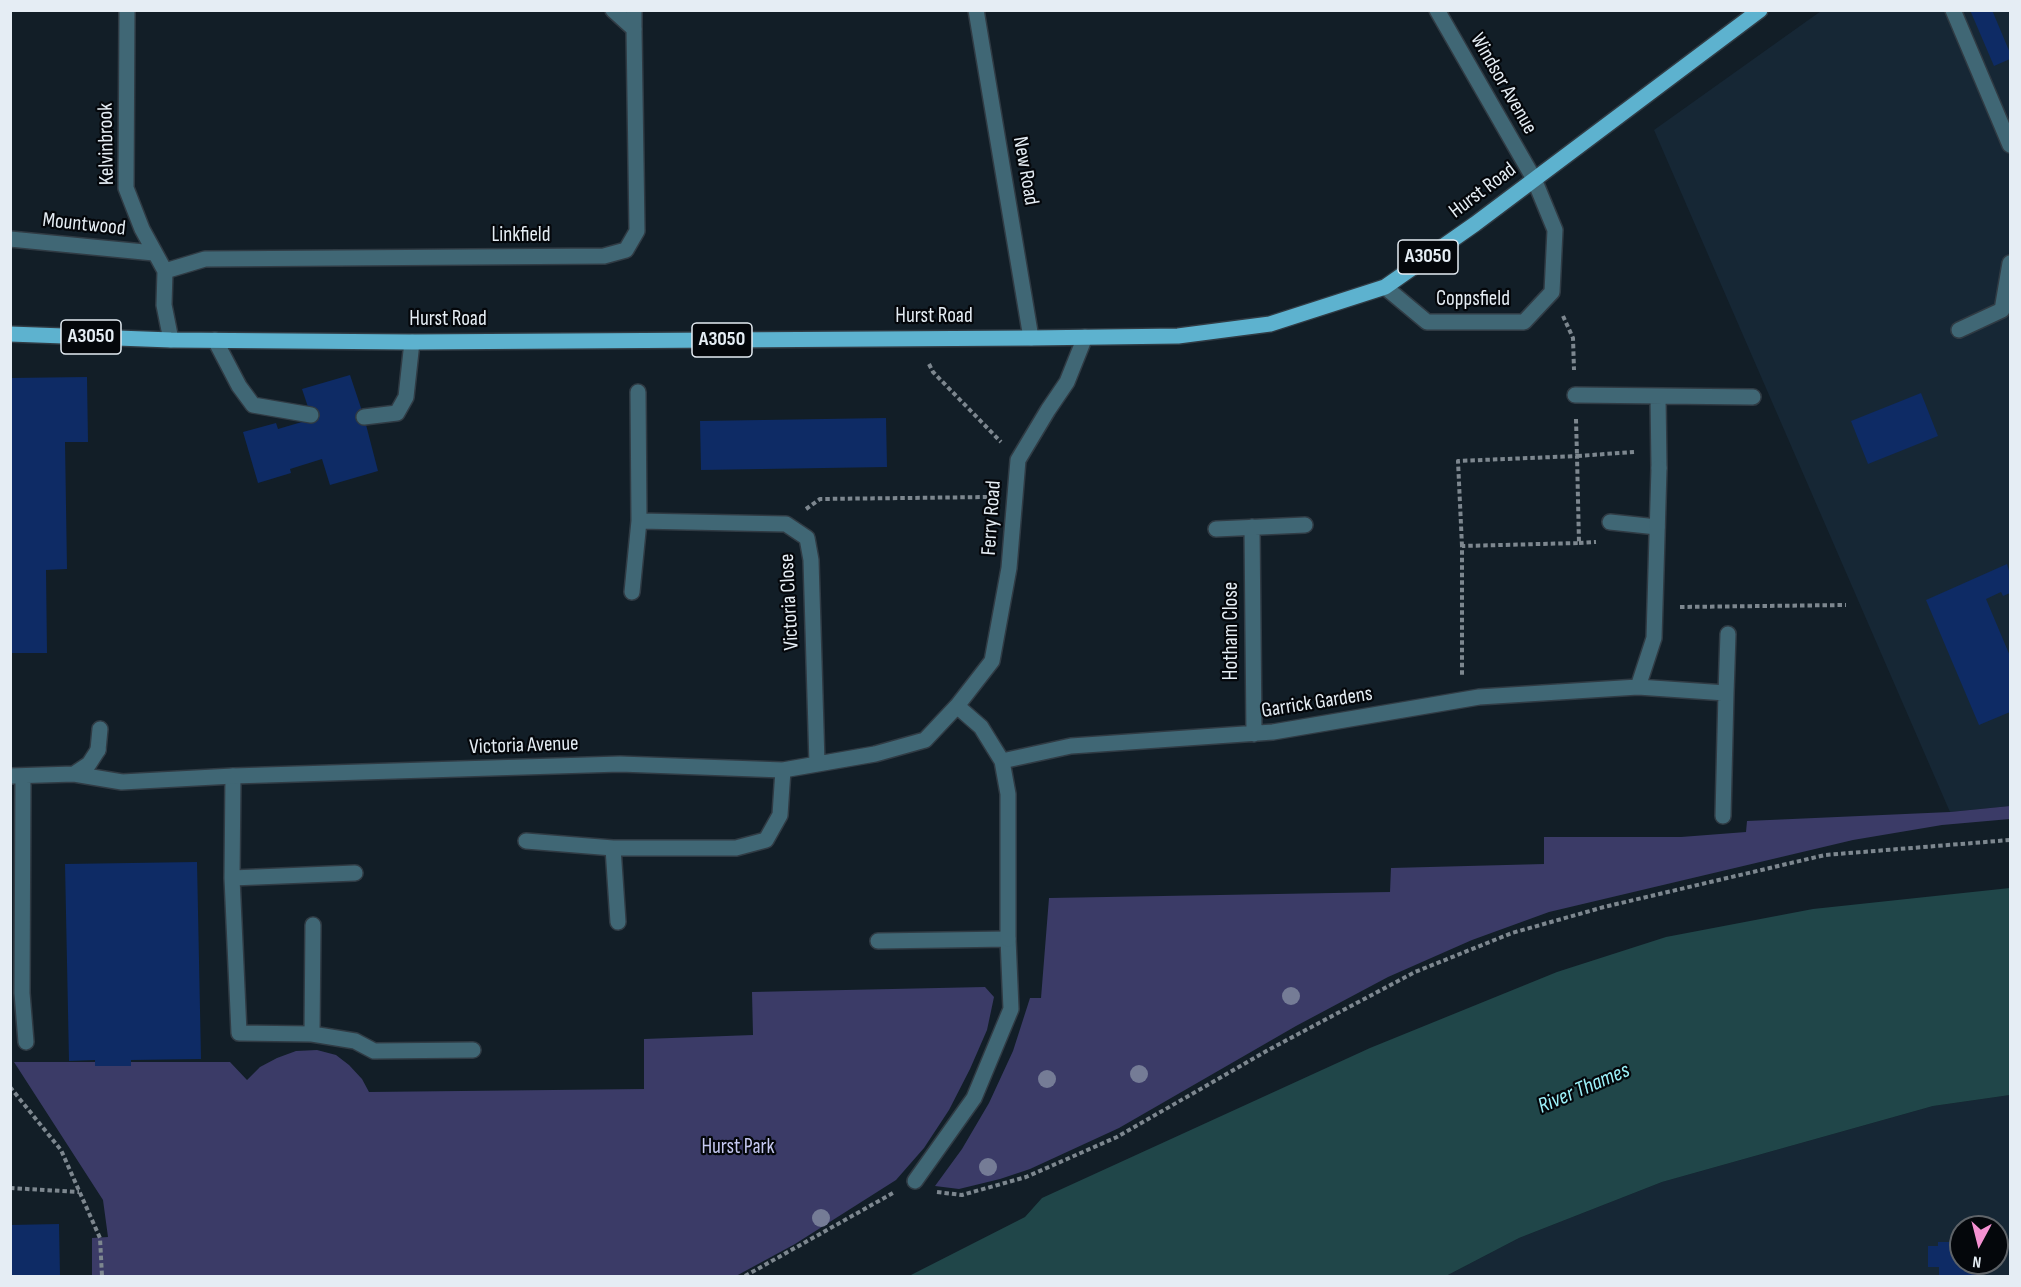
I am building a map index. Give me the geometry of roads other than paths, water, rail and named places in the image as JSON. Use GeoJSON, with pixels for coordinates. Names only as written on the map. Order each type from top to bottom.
{"type":"FeatureCollection","features":[{"type":"Feature","properties":{"kind":"main road","name":"Hurst Road"},"geometry":{"type":"LineString","coordinates":[[10,333],[171,340],[412,342],[1030,338],[1178,336],[1270,324],[1385,287],[1475,224],[1760,10]]}},
{"type":"Feature","properties":{"kind":"street","name":"Kelvinbrook"},"geometry":{"type":"LineString","coordinates":[[127,10],[126,188],[154,253],[165,271]]}},
{"type":"Feature","properties":{"kind":"street"},"geometry":{"type":"LineString","coordinates":[[613,10],[634,29]]}},
{"type":"Feature","properties":{"kind":"street","name":"Linkfield"},"geometry":{"type":"LineString","coordinates":[[165,271],[205,259],[604,256],[626,250],[637,231],[634,10]]}},
{"type":"Feature","properties":{"kind":"street","name":"New Road"},"geometry":{"type":"LineString","coordinates":[[976,10],[1030,338]]}},
{"type":"Feature","properties":{"kind":"street","name":"Windsor Avenue"},"geometry":{"type":"LineString","coordinates":[[1437,10],[1534,179]]}},
{"type":"Feature","properties":{"kind":"street"},"geometry":{"type":"LineString","coordinates":[[1953,10],[2010,145]]}},
{"type":"Feature","properties":{"kind":"street","name":"Coppsfield"},"geometry":{"type":"LineString","coordinates":[[1385,287],[1427,322],[1524,321],[1552,292],[1555,230],[1534,179]]}},
{"type":"Feature","properties":{"kind":"street","name":"Mountwood"},"geometry":{"type":"LineString","coordinates":[[10,239],[154,253]]}},
{"type":"Feature","properties":{"kind":"street"},"geometry":{"type":"LineString","coordinates":[[1959,330],[2002,310],[2010,263]]}},
{"type":"Feature","properties":{"kind":"street"},"geometry":{"type":"LineString","coordinates":[[165,271],[164,305],[171,340]]}},
{"type":"Feature","properties":{"kind":"street","name":"Ferry Road"},"geometry":{"type":"LineString","coordinates":[[957,706],[992,661],[1009,568],[1018,460],[1067,382],[1085,337]]}},
{"type":"Feature","properties":{"kind":"street"},"geometry":{"type":"LineString","coordinates":[[215,340],[239,386],[253,405],[311,415]]}},
{"type":"Feature","properties":{"kind":"street"},"geometry":{"type":"LineString","coordinates":[[364,417],[397,413],[406,397],[412,342]]}},
{"type":"Feature","properties":{"kind":"street"},"geometry":{"type":"LineString","coordinates":[[633,592],[639,521],[638,392]]}},
{"type":"Feature","properties":{"kind":"street"},"geometry":{"type":"LineString","coordinates":[[1575,395],[1753,397]]}},
{"type":"Feature","properties":{"kind":"street"},"geometry":{"type":"LineString","coordinates":[[1638,687],[1654,638],[1659,468],[1658,397]]}},
{"type":"Feature","properties":{"kind":"street","name":"Victoria Close"},"geometry":{"type":"LineString","coordinates":[[639,521],[786,524],[807,538],[811,560],[817,764]]}},
{"type":"Feature","properties":{"kind":"street"},"geometry":{"type":"LineString","coordinates":[[1610,522],[1657,527]]}},
{"type":"Feature","properties":{"kind":"street"},"geometry":{"type":"LineString","coordinates":[[1216,529],[1305,525]]}},
{"type":"Feature","properties":{"kind":"street","name":"Hotham Close"},"geometry":{"type":"LineString","coordinates":[[1252,527],[1254,734]]}},
{"type":"Feature","properties":{"kind":"street"},"geometry":{"type":"LineString","coordinates":[[1723,816],[1728,634]]}},
{"type":"Feature","properties":{"kind":"street","name":"Garrick Gardens"},"geometry":{"type":"LineString","coordinates":[[1002,761],[1071,746],[1254,734],[1479,697],[1638,687],[1726,693]]}},
{"type":"Feature","properties":{"kind":"street"},"geometry":{"type":"LineString","coordinates":[[915,1181],[974,1098],[1011,1009],[1008,939],[1008,794],[1002,761],[981,726],[957,706]]}},
{"type":"Feature","properties":{"kind":"street","name":"Victoria Avenue"},"geometry":{"type":"LineString","coordinates":[[17,776],[74,774],[122,782],[233,776],[620,765],[783,770],[875,754],[926,740],[957,706]]}},
{"type":"Feature","properties":{"kind":"street"},"geometry":{"type":"LineString","coordinates":[[74,774],[89,764],[98,750],[100,729]]}},
{"type":"Feature","properties":{"kind":"street"},"geometry":{"type":"LineString","coordinates":[[526,842],[613,848],[736,848],[766,840],[780,815],[783,770]]}},
{"type":"Feature","properties":{"kind":"street"},"geometry":{"type":"LineString","coordinates":[[17,776],[16,995],[26,1042]]}},
{"type":"Feature","properties":{"kind":"street"},"geometry":{"type":"LineString","coordinates":[[233,776],[232,878],[239,1034],[312,1034],[355,1041],[374,1051],[473,1050]]}},
{"type":"Feature","properties":{"kind":"street"},"geometry":{"type":"LineString","coordinates":[[613,848],[618,922]]}},
{"type":"Feature","properties":{"kind":"street"},"geometry":{"type":"LineString","coordinates":[[232,878],[355,873]]}},
{"type":"Feature","properties":{"kind":"street"},"geometry":{"type":"LineString","coordinates":[[312,1034],[313,925]]}},
{"type":"Feature","properties":{"kind":"street"},"geometry":{"type":"LineString","coordinates":[[878,941],[1008,939]]}},
{"type":"Feature","properties":{"kind":"water","name":"River Thames"},"geometry":{"type":"Polygon","coordinates":[[[2010,888],[2010,1095],[1933,1106],[1662,1182],[1519,1238],[1446,1276],[909,1276],[1025,1217],[1042,1198],[1370,1048],[1557,972],[1666,937],[1813,909],[2010,888]]]}},
{"type":"Feature","properties":{"kind":"park label","name":"Hurst Park"},"geometry":{"type":"Point","coordinates":[738,1148]}}]}
